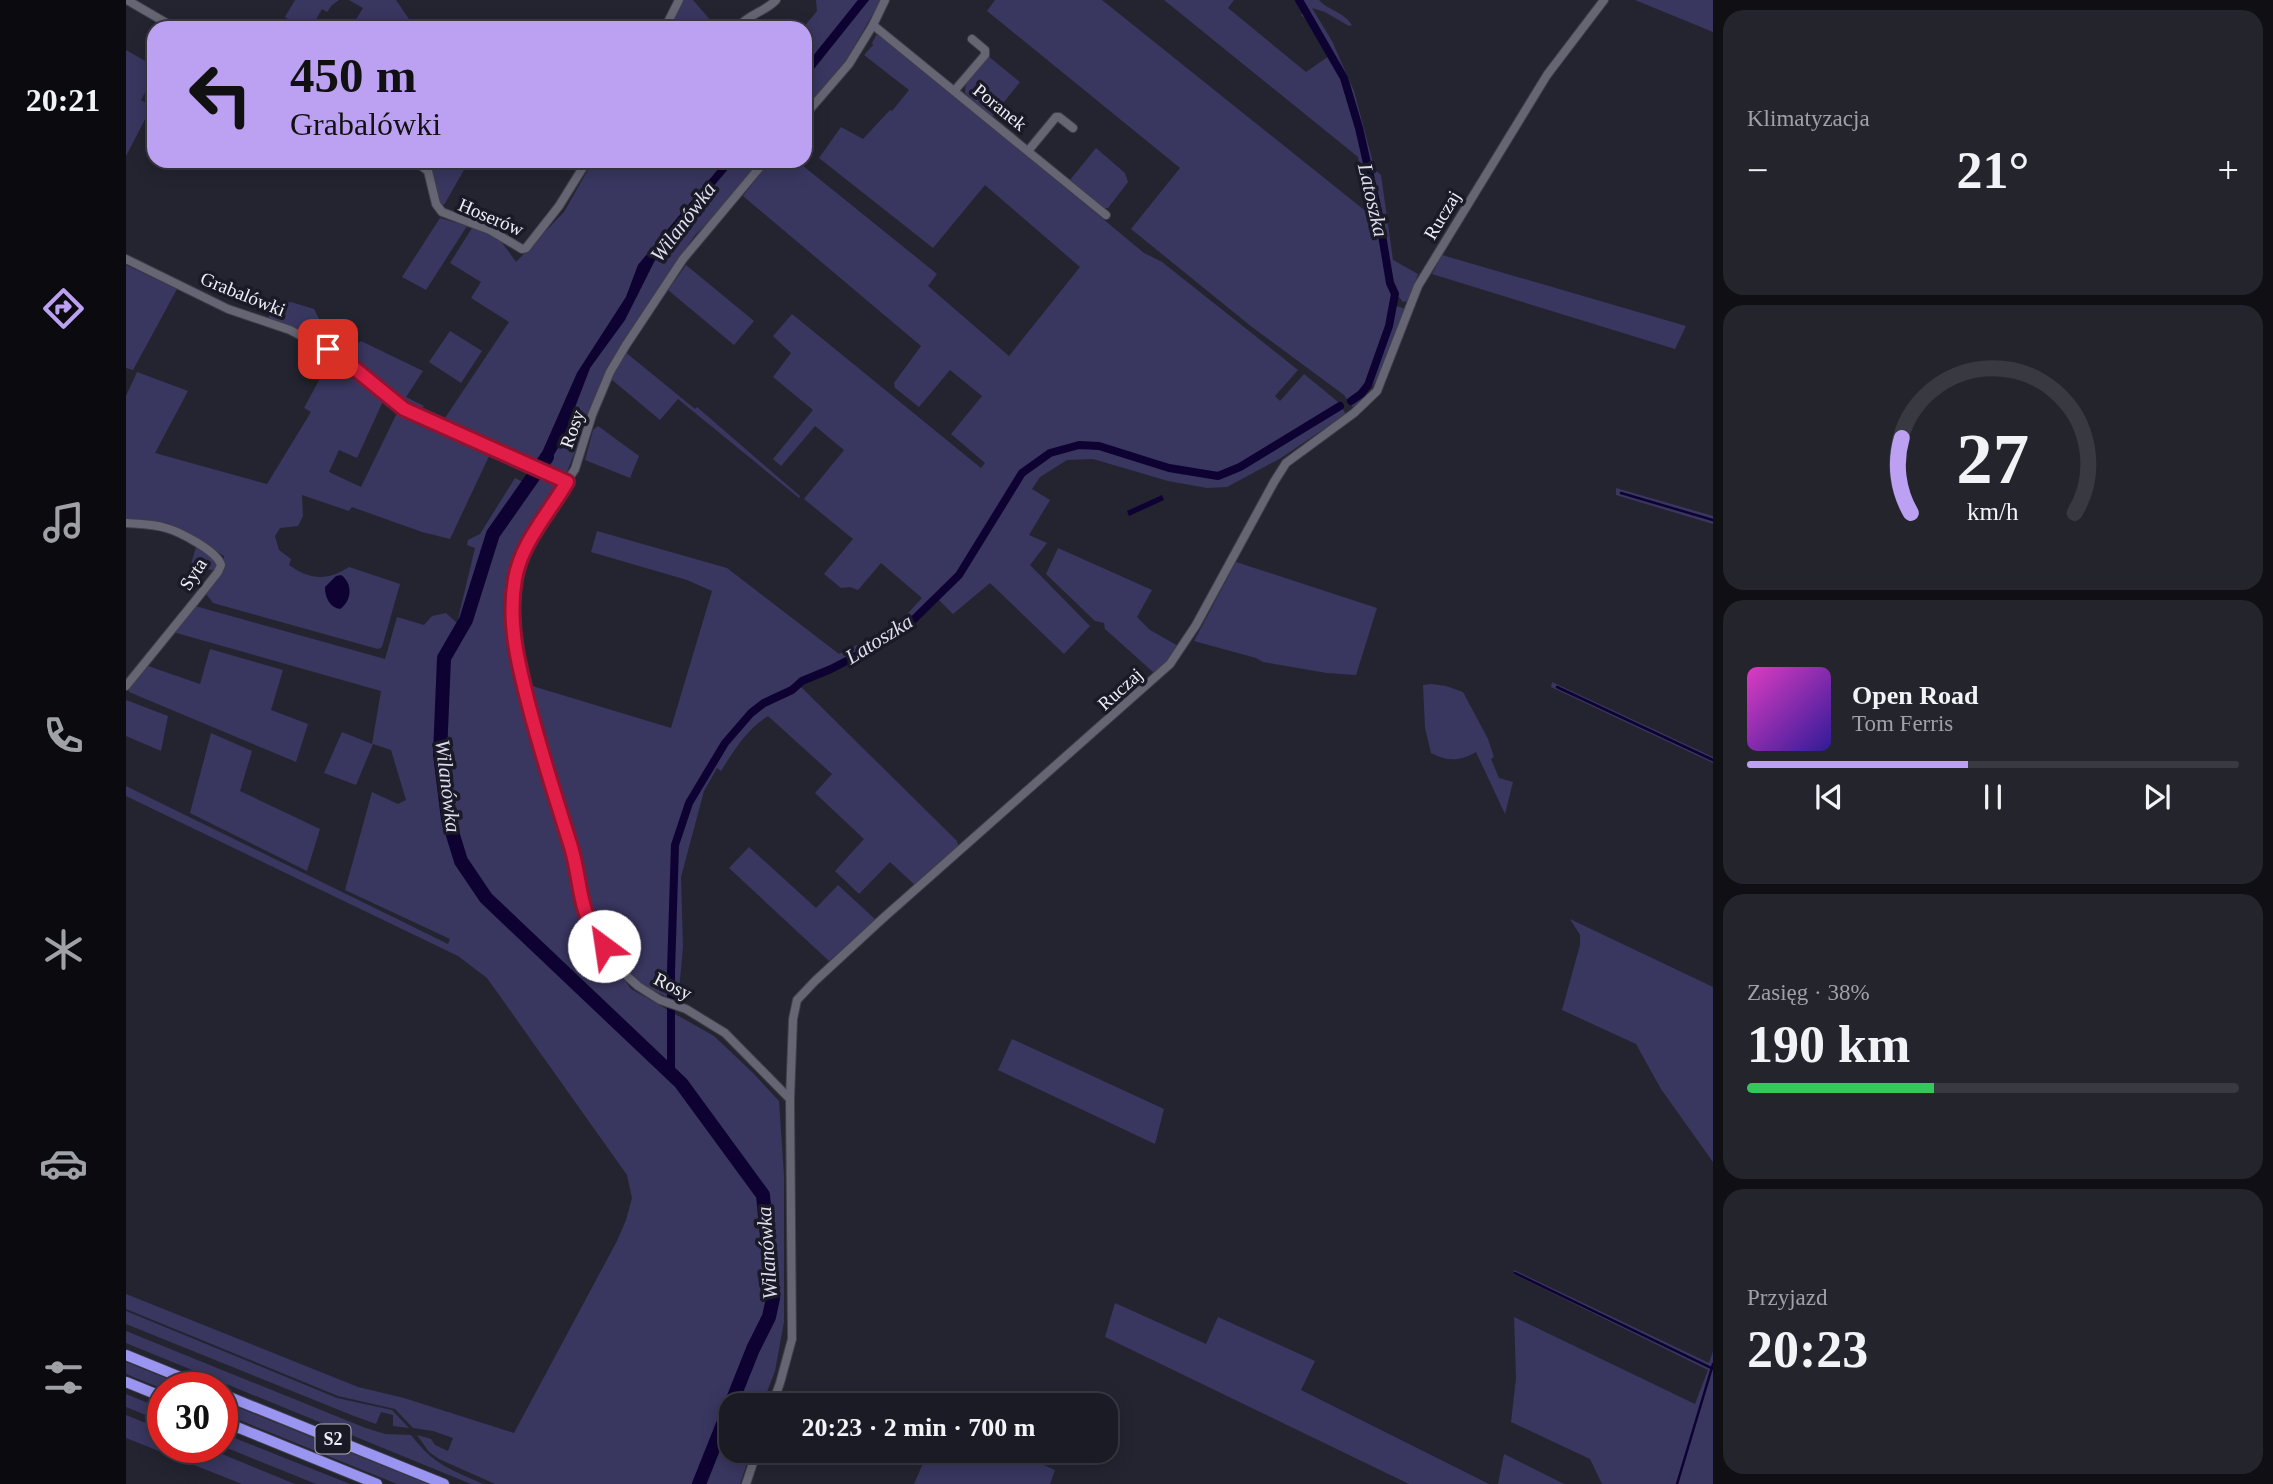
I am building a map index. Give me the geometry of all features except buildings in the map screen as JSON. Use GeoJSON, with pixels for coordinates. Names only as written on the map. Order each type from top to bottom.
{"type":"FeatureCollection","features":[{"type":"Feature","properties":{"kind":"highway"},"geometry":{"type":"LineString","coordinates":[[126,1355],[168,1372]]}},
{"type":"Feature","properties":{"kind":"highway"},"geometry":{"type":"LineString","coordinates":[[126,1382],[147,1391]]}},
{"type":"Feature","properties":{"kind":"highway","name":"S2"},"geometry":{"type":"LineString","coordinates":[[238,1400],[444,1484]]}},
{"type":"Feature","properties":{"kind":"highway","name":"S2"},"geometry":{"type":"LineString","coordinates":[[238,1428],[377,1484]]}},
{"type":"Feature","properties":{"kind":"street"},"geometry":{"type":"LineString","coordinates":[[127,0],[164,21]]}},
{"type":"Feature","properties":{"kind":"street"},"geometry":{"type":"LineString","coordinates":[[668,21],[679,0]]}},
{"type":"Feature","properties":{"kind":"street"},"geometry":{"type":"LineString","coordinates":[[743,21],[776,0]]}},
{"type":"Feature","properties":{"kind":"street"},"geometry":{"type":"LineString","coordinates":[[812,107],[849,64],[885,0]]}},
{"type":"Feature","properties":{"kind":"street","name":"Ruczaj"},"geometry":{"type":"LineString","coordinates":[[776,1393],[792,1339],[790,1099],[793,1019],[797,1000],[881,920],[1140,693],[1175,657],[1196,625],[1286,463],[1354,413],[1377,391],[1418,286],[1547,75],[1604,0]]}},
{"type":"Feature","properties":{"kind":"street","name":"Poranek"},"geometry":{"type":"LineString","coordinates":[[873,25],[1107,215]]}},
{"type":"Feature","properties":{"kind":"street"},"geometry":{"type":"LineString","coordinates":[[955,90],[985,55],[985,50],[972,39]]}},
{"type":"Feature","properties":{"kind":"street"},"geometry":{"type":"LineString","coordinates":[[1028,151],[1056,117],[1073,128]]}},
{"type":"Feature","properties":{"kind":"street","name":"Hoserów"},"geometry":{"type":"LineString","coordinates":[[424,168],[428,171],[436,204],[442,212],[490,230],[522,249],[526,248],[545,226],[582,168]]}},
{"type":"Feature","properties":{"kind":"street","name":"Rosy"},"geometry":{"type":"LineString","coordinates":[[759,168],[683,259],[610,372],[592,415],[578,462],[541,521],[517,569],[513,591],[515,652],[551,789],[572,850],[585,915],[592,929],[628,976],[660,1000],[686,1009],[725,1033],[790,1099]]}},
{"type":"Feature","properties":{"kind":"street","name":"Grabalówki"},"geometry":{"type":"LineString","coordinates":[[126,259],[229,309],[290,330],[338,355],[404,409],[567,482]]}},
{"type":"Feature","properties":{"kind":"street","name":"Syta"},"geometry":{"type":"LineString","coordinates":[[126,523],[176,531],[215,555],[221,565],[126,686]]}},
{"type":"Feature","properties":{"kind":"street"},"geometry":{"type":"LineString","coordinates":[[746,1484],[753,1463]]}},
{"type":"Feature","properties":{"kind":"shaded area"},"geometry":{"type":"Polygon","coordinates":[[[295,0],[339,0],[327,12],[322,9],[315,21],[292,21],[285,17],[295,0]]]}},
{"type":"Feature","properties":{"kind":"shaded area"},"geometry":{"type":"Polygon","coordinates":[[[349,0],[396,0],[410,21],[355,21],[363,8],[349,0]]]}},
{"type":"Feature","properties":{"kind":"shaded area"},"geometry":{"type":"Polygon","coordinates":[[[682,0],[693,0],[711,21],[673,21],[682,0]]]}},
{"type":"Feature","properties":{"kind":"shaded area"},"geometry":{"type":"Polygon","coordinates":[[[816,0],[858,0],[812,57],[812,21],[809,21],[817,11],[816,0]]]}},
{"type":"Feature","properties":{"kind":"shaded area"},"geometry":{"type":"Polygon","coordinates":[[[858,0],[869,0],[812,71],[812,57],[858,0]]]}},
{"type":"Feature","properties":{"kind":"shaded area"},"geometry":{"type":"Polygon","coordinates":[[[869,0],[881,0],[844,64],[812,102],[812,71],[869,0]]]}},
{"type":"Feature","properties":{"kind":"shaded area"},"geometry":{"type":"Polygon","coordinates":[[[995,0],[1102,0],[1368,213],[1358,157],[1164,0],[1234,0],[1228,8],[1306,72],[1329,56],[1308,21],[1301,15],[1303,13],[1295,0],[1319,0],[1349,21],[1352,25],[1349,26],[1312,8],[1332,41],[1354,91],[1375,170],[1381,175],[1393,260],[1418,274],[1408,301],[1403,302],[1399,297],[1391,297],[1390,307],[1405,309],[1379,375],[1353,407],[1344,395],[1252,327],[1131,229],[1180,168],[987,11],[995,0]]]}},
{"type":"Feature","properties":{"kind":"shaded area"},"geometry":{"type":"Polygon","coordinates":[[[1635,0],[1713,0],[1713,32],[1635,0]]]}},
{"type":"Feature","properties":{"kind":"shaded area"},"geometry":{"type":"Polygon","coordinates":[[[878,32],[1144,253],[1162,262],[1298,370],[1275,396],[1280,401],[1304,374],[1337,401],[1346,414],[1281,458],[1227,487],[1207,488],[1168,481],[1093,459],[1067,460],[1040,477],[1032,489],[1050,500],[1029,535],[1047,543],[1030,565],[1090,626],[1064,654],[990,583],[953,614],[939,600],[901,635],[800,686],[957,841],[959,848],[916,886],[890,862],[859,894],[835,871],[864,839],[815,793],[832,774],[768,716],[760,721],[736,748],[721,771],[717,768],[704,791],[681,877],[683,947],[678,1002],[644,986],[628,971],[594,927],[584,899],[576,850],[555,790],[529,685],[671,728],[712,591],[687,580],[591,552],[597,531],[727,568],[839,654],[897,625],[922,598],[881,563],[858,590],[841,588],[824,574],[853,539],[804,499],[844,450],[815,426],[781,466],[773,459],[813,410],[773,377],[791,353],[773,336],[792,314],[981,468],[985,463],[951,434],[982,396],[950,370],[919,407],[895,388],[894,383],[921,346],[743,196],[765,168],[806,168],[937,274],[928,286],[1009,356],[1080,267],[985,185],[933,248],[819,158],[841,127],[863,139],[909,90],[864,55],[878,32]]]}},
{"type":"Feature","properties":{"kind":"shaded area"},"geometry":{"type":"Polygon","coordinates":[[[126,50],[147,62],[147,89],[141,100],[147,103],[147,116],[126,156],[126,50]]]}},
{"type":"Feature","properties":{"kind":"shaded area"},"geometry":{"type":"Polygon","coordinates":[[[988,56],[1020,82],[992,117],[965,93],[970,77],[988,56]]]}},
{"type":"Feature","properties":{"kind":"shaded area"},"geometry":{"type":"Polygon","coordinates":[[[1096,148],[1125,173],[1128,182],[1108,208],[1104,208],[1070,180],[1096,148]]]}},
{"type":"Feature","properties":{"kind":"shaded area"},"geometry":{"type":"Polygon","coordinates":[[[431,168],[465,168],[444,205],[439,202],[431,168]]]}},
{"type":"Feature","properties":{"kind":"shaded area"},"geometry":{"type":"Polygon","coordinates":[[[589,168],[719,168],[638,265],[626,297],[577,373],[537,464],[443,421],[509,322],[471,298],[481,282],[450,263],[472,228],[498,239],[516,262],[564,212],[589,168]]]}},
{"type":"Feature","properties":{"kind":"shaded area"},"geometry":{"type":"Polygon","coordinates":[[[719,168],[729,168],[681,224],[654,262],[625,320],[590,368],[562,441],[546,468],[537,464],[577,373],[626,297],[638,265],[719,168]]]}},
{"type":"Feature","properties":{"kind":"shaded area"},"geometry":{"type":"Polygon","coordinates":[[[729,168],[755,168],[716,215],[695,235],[679,258],[593,405],[567,472],[559,473],[546,468],[562,441],[590,368],[637,296],[654,262],[681,224],[729,168]]]}},
{"type":"Feature","properties":{"kind":"shaded area"},"geometry":{"type":"Polygon","coordinates":[[[440,218],[467,226],[426,290],[402,277],[440,218]]]}},
{"type":"Feature","properties":{"kind":"shaded area"},"geometry":{"type":"Polygon","coordinates":[[[1442,255],[1686,326],[1675,349],[1432,274],[1442,255]]]}},
{"type":"Feature","properties":{"kind":"shaded area"},"geometry":{"type":"Polygon","coordinates":[[[126,265],[177,289],[133,370],[126,368],[126,265]]]}},
{"type":"Feature","properties":{"kind":"shaded area"},"geometry":{"type":"Polygon","coordinates":[[[686,265],[754,321],[734,345],[668,290],[686,265]]]}},
{"type":"Feature","properties":{"kind":"shaded area"},"geometry":{"type":"Polygon","coordinates":[[[291,302],[314,309],[319,319],[310,336],[286,324],[268,319],[277,307],[291,302]]]}},
{"type":"Feature","properties":{"kind":"shaded area"},"geometry":{"type":"Polygon","coordinates":[[[450,331],[482,351],[461,383],[429,362],[450,331]]]}},
{"type":"Feature","properties":{"kind":"shaded area"},"geometry":{"type":"Polygon","coordinates":[[[361,341],[423,371],[406,397],[424,406],[420,411],[402,403],[344,353],[361,341]]]}},
{"type":"Feature","properties":{"kind":"shaded area"},"geometry":{"type":"Polygon","coordinates":[[[624,351],[695,409],[697,407],[800,496],[799,498],[678,399],[660,420],[611,379],[624,351]]]}},
{"type":"Feature","properties":{"kind":"shaded area"},"geometry":{"type":"Polygon","coordinates":[[[332,356],[364,382],[369,390],[373,389],[384,399],[357,458],[339,450],[329,472],[361,487],[399,409],[491,452],[450,539],[352,507],[349,511],[302,495],[303,516],[298,526],[280,528],[275,536],[279,550],[291,559],[289,565],[304,574],[319,577],[334,575],[349,567],[400,584],[382,647],[378,649],[213,603],[206,594],[224,568],[224,556],[167,523],[126,519],[126,396],[137,372],[188,391],[155,453],[267,484],[311,412],[304,408],[332,356]]]}},
{"type":"Feature","properties":{"kind":"shaded area"},"geometry":{"type":"Polygon","coordinates":[[[598,426],[639,456],[630,478],[585,460],[593,430],[598,426]]]}},
{"type":"Feature","properties":{"kind":"shaded area"},"geometry":{"type":"Polygon","coordinates":[[[531,469],[558,482],[559,487],[525,538],[508,582],[512,655],[567,852],[577,908],[592,936],[631,989],[714,1036],[779,1101],[784,1175],[784,1322],[775,1371],[767,1393],[719,1393],[719,1463],[747,1463],[740,1484],[703,1484],[707,1473],[702,1470],[696,1484],[495,1484],[429,1452],[417,1435],[431,1439],[435,1445],[448,1451],[453,1438],[413,1428],[395,1409],[338,1396],[126,1309],[126,1294],[358,1387],[404,1398],[514,1433],[617,1241],[632,1198],[627,1175],[487,978],[458,956],[126,796],[126,786],[448,944],[450,939],[345,890],[372,792],[398,804],[406,800],[391,750],[373,744],[356,785],[324,773],[342,732],[372,744],[381,691],[173,632],[195,606],[385,659],[397,617],[424,625],[432,616],[446,613],[457,623],[475,548],[467,545],[468,540],[480,534],[515,478],[523,482],[531,469]]]}},
{"type":"Feature","properties":{"kind":"shaded area"},"geometry":{"type":"Polygon","coordinates":[[[1616,488],[1713,516],[1713,524],[1616,495],[1616,488]]]}},
{"type":"Feature","properties":{"kind":"shaded area"},"geometry":{"type":"Polygon","coordinates":[[[1162,495],[1164,500],[1129,516],[1127,511],[1162,495]]]}},
{"type":"Feature","properties":{"kind":"shaded area"},"geometry":{"type":"Polygon","coordinates":[[[196,547],[211,556],[216,563],[215,571],[191,564],[196,547]]]}},
{"type":"Feature","properties":{"kind":"shaded area"},"geometry":{"type":"Polygon","coordinates":[[[1058,548],[1152,590],[1137,617],[1150,630],[1180,647],[1162,669],[1153,672],[1105,629],[1104,623],[1095,621],[1046,574],[1058,548]]]}},
{"type":"Feature","properties":{"kind":"shaded area"},"geometry":{"type":"Polygon","coordinates":[[[1236,562],[1377,608],[1356,675],[1263,662],[1194,641],[1236,562]]]}},
{"type":"Feature","properties":{"kind":"shaded area"},"geometry":{"type":"Polygon","coordinates":[[[341,575],[348,583],[350,592],[340,609],[328,601],[325,587],[336,576],[341,575]]]}},
{"type":"Feature","properties":{"kind":"shaded area"},"geometry":{"type":"Polygon","coordinates":[[[210,649],[283,670],[271,710],[308,724],[296,762],[129,692],[128,688],[148,666],[200,684],[210,649]]]}},
{"type":"Feature","properties":{"kind":"shaded area"},"geometry":{"type":"Polygon","coordinates":[[[1552,682],[1713,757],[1713,763],[1551,687],[1552,682]]]}},
{"type":"Feature","properties":{"kind":"shaded area"},"geometry":{"type":"Polygon","coordinates":[[[1432,684],[1463,692],[1488,739],[1494,757],[1491,759],[1499,778],[1513,782],[1505,814],[1476,752],[1454,759],[1431,753],[1425,728],[1423,685],[1432,684]]]}},
{"type":"Feature","properties":{"kind":"shaded area"},"geometry":{"type":"Polygon","coordinates":[[[126,700],[168,716],[161,751],[126,736],[126,700]]]}},
{"type":"Feature","properties":{"kind":"shaded area"},"geometry":{"type":"Polygon","coordinates":[[[211,733],[252,751],[240,791],[320,829],[307,871],[190,813],[211,733]]]}},
{"type":"Feature","properties":{"kind":"shaded area"},"geometry":{"type":"Polygon","coordinates":[[[749,847],[816,908],[838,885],[876,920],[829,961],[729,868],[749,847]]]}},
{"type":"Feature","properties":{"kind":"shaded area"},"geometry":{"type":"Polygon","coordinates":[[[1570,919],[1713,987],[1713,1162],[1661,1089],[1636,1044],[1562,1010],[1580,945],[1580,935],[1570,919]]]}},
{"type":"Feature","properties":{"kind":"shaded area"},"geometry":{"type":"Polygon","coordinates":[[[1012,1039],[1164,1109],[1155,1144],[998,1070],[1012,1039]]]}},
{"type":"Feature","properties":{"kind":"shaded area"},"geometry":{"type":"Polygon","coordinates":[[[1514,1270],[1709,1363],[1713,1351],[1713,1484],[1602,1484],[1590,1459],[1511,1422],[1516,1378],[1514,1317],[1695,1404],[1708,1370],[1514,1274],[1514,1270]]]}},
{"type":"Feature","properties":{"kind":"shaded area"},"geometry":{"type":"Polygon","coordinates":[[[1115,1303],[1206,1344],[1218,1317],[1315,1361],[1301,1390],[1489,1484],[1409,1484],[1105,1337],[1115,1303]]]}},
{"type":"Feature","properties":{"kind":"shaded area"},"geometry":{"type":"Polygon","coordinates":[[[126,1311],[337,1398],[392,1410],[409,1428],[393,1426],[393,1415],[381,1412],[376,1424],[354,1416],[126,1324],[126,1311]]]}},
{"type":"Feature","properties":{"kind":"shaded area"},"geometry":{"type":"Polygon","coordinates":[[[126,1331],[227,1372],[197,1372],[126,1343],[126,1331]]]}},
{"type":"Feature","properties":{"kind":"shaded area"},"geometry":{"type":"Polygon","coordinates":[[[126,1362],[151,1372],[147,1372],[147,1383],[126,1374],[126,1362]]]}},
{"type":"Feature","properties":{"kind":"shaded area"},"geometry":{"type":"Polygon","coordinates":[[[238,1376],[363,1427],[385,1434],[411,1435],[435,1460],[483,1484],[471,1484],[238,1389],[238,1376]]]}},
{"type":"Feature","properties":{"kind":"shaded area"},"geometry":{"type":"Polygon","coordinates":[[[126,1394],[147,1403],[147,1416],[126,1407],[126,1394]]]}},
{"type":"Feature","properties":{"kind":"shaded area"},"geometry":{"type":"Polygon","coordinates":[[[238,1407],[428,1484],[397,1484],[238,1419],[238,1407]]]}},
{"type":"Feature","properties":{"kind":"shaded area"},"geometry":{"type":"Polygon","coordinates":[[[126,1415],[147,1424],[147,1446],[126,1438],[126,1415]]]}},
{"type":"Feature","properties":{"kind":"shaded area"},"geometry":{"type":"Polygon","coordinates":[[[238,1439],[350,1484],[316,1484],[238,1452],[238,1439]]]}},
{"type":"Feature","properties":{"kind":"shaded area"},"geometry":{"type":"Polygon","coordinates":[[[1504,1454],[1564,1484],[1498,1484],[1504,1454]]]}},
{"type":"Feature","properties":{"kind":"shaded area"},"geometry":{"type":"Polygon","coordinates":[[[238,1461],[295,1484],[242,1484],[189,1463],[238,1463],[238,1461]]]}},
{"type":"Feature","properties":{"kind":"shaded area"},"geometry":{"type":"Polygon","coordinates":[[[923,1463],[1039,1463],[1055,1470],[1050,1484],[914,1484],[923,1463]]]}},
{"type":"Feature","properties":{"kind":"waterway","name":"Latoszka"},"geometry":{"type":"LineString","coordinates":[[1299,0],[1344,78],[1359,128],[1378,211],[1390,283],[1395,294],[1389,326],[1368,385],[1351,401]]}},
{"type":"Feature","properties":{"kind":"waterway","name":"Latoszka"},"geometry":{"type":"LineString","coordinates":[[671,1072],[675,845],[689,803],[725,743],[751,713],[764,703],[792,690],[802,681],[831,669],[904,629],[959,575],[1022,473],[1050,453],[1079,445],[1099,446],[1169,468],[1218,476],[1240,467],[1340,406]]}},
{"type":"Feature","properties":{"kind":"waterway","name":"Wilanówka"},"geometry":{"type":"LineString","coordinates":[[547,457],[493,534],[466,620],[444,658],[440,754],[448,819],[461,861],[486,898],[681,1083],[763,1195],[773,1298],[769,1317],[753,1349],[699,1484]]}},
{"type":"Feature","properties":{"kind":"waterway"},"geometry":{"type":"LineString","coordinates":[[1621,493],[1713,520]]}},
{"type":"Feature","properties":{"kind":"waterway"},"geometry":{"type":"LineString","coordinates":[[1557,687],[1713,760]]}},
{"type":"Feature","properties":{"kind":"waterway"},"geometry":{"type":"LineString","coordinates":[[1515,1273],[1713,1369]]}},
{"type":"Feature","properties":{"kind":"waterway"},"geometry":{"type":"LineString","coordinates":[[1677,1484],[1713,1364]]}},
{"type":"Feature","properties":{"kind":"route"},"geometry":{"type":"LineString","coordinates":[[328,349],[404,409],[567,482],[541,521],[517,569],[513,591],[515,652],[551,789],[572,850],[585,915],[604,946]]}}]}
